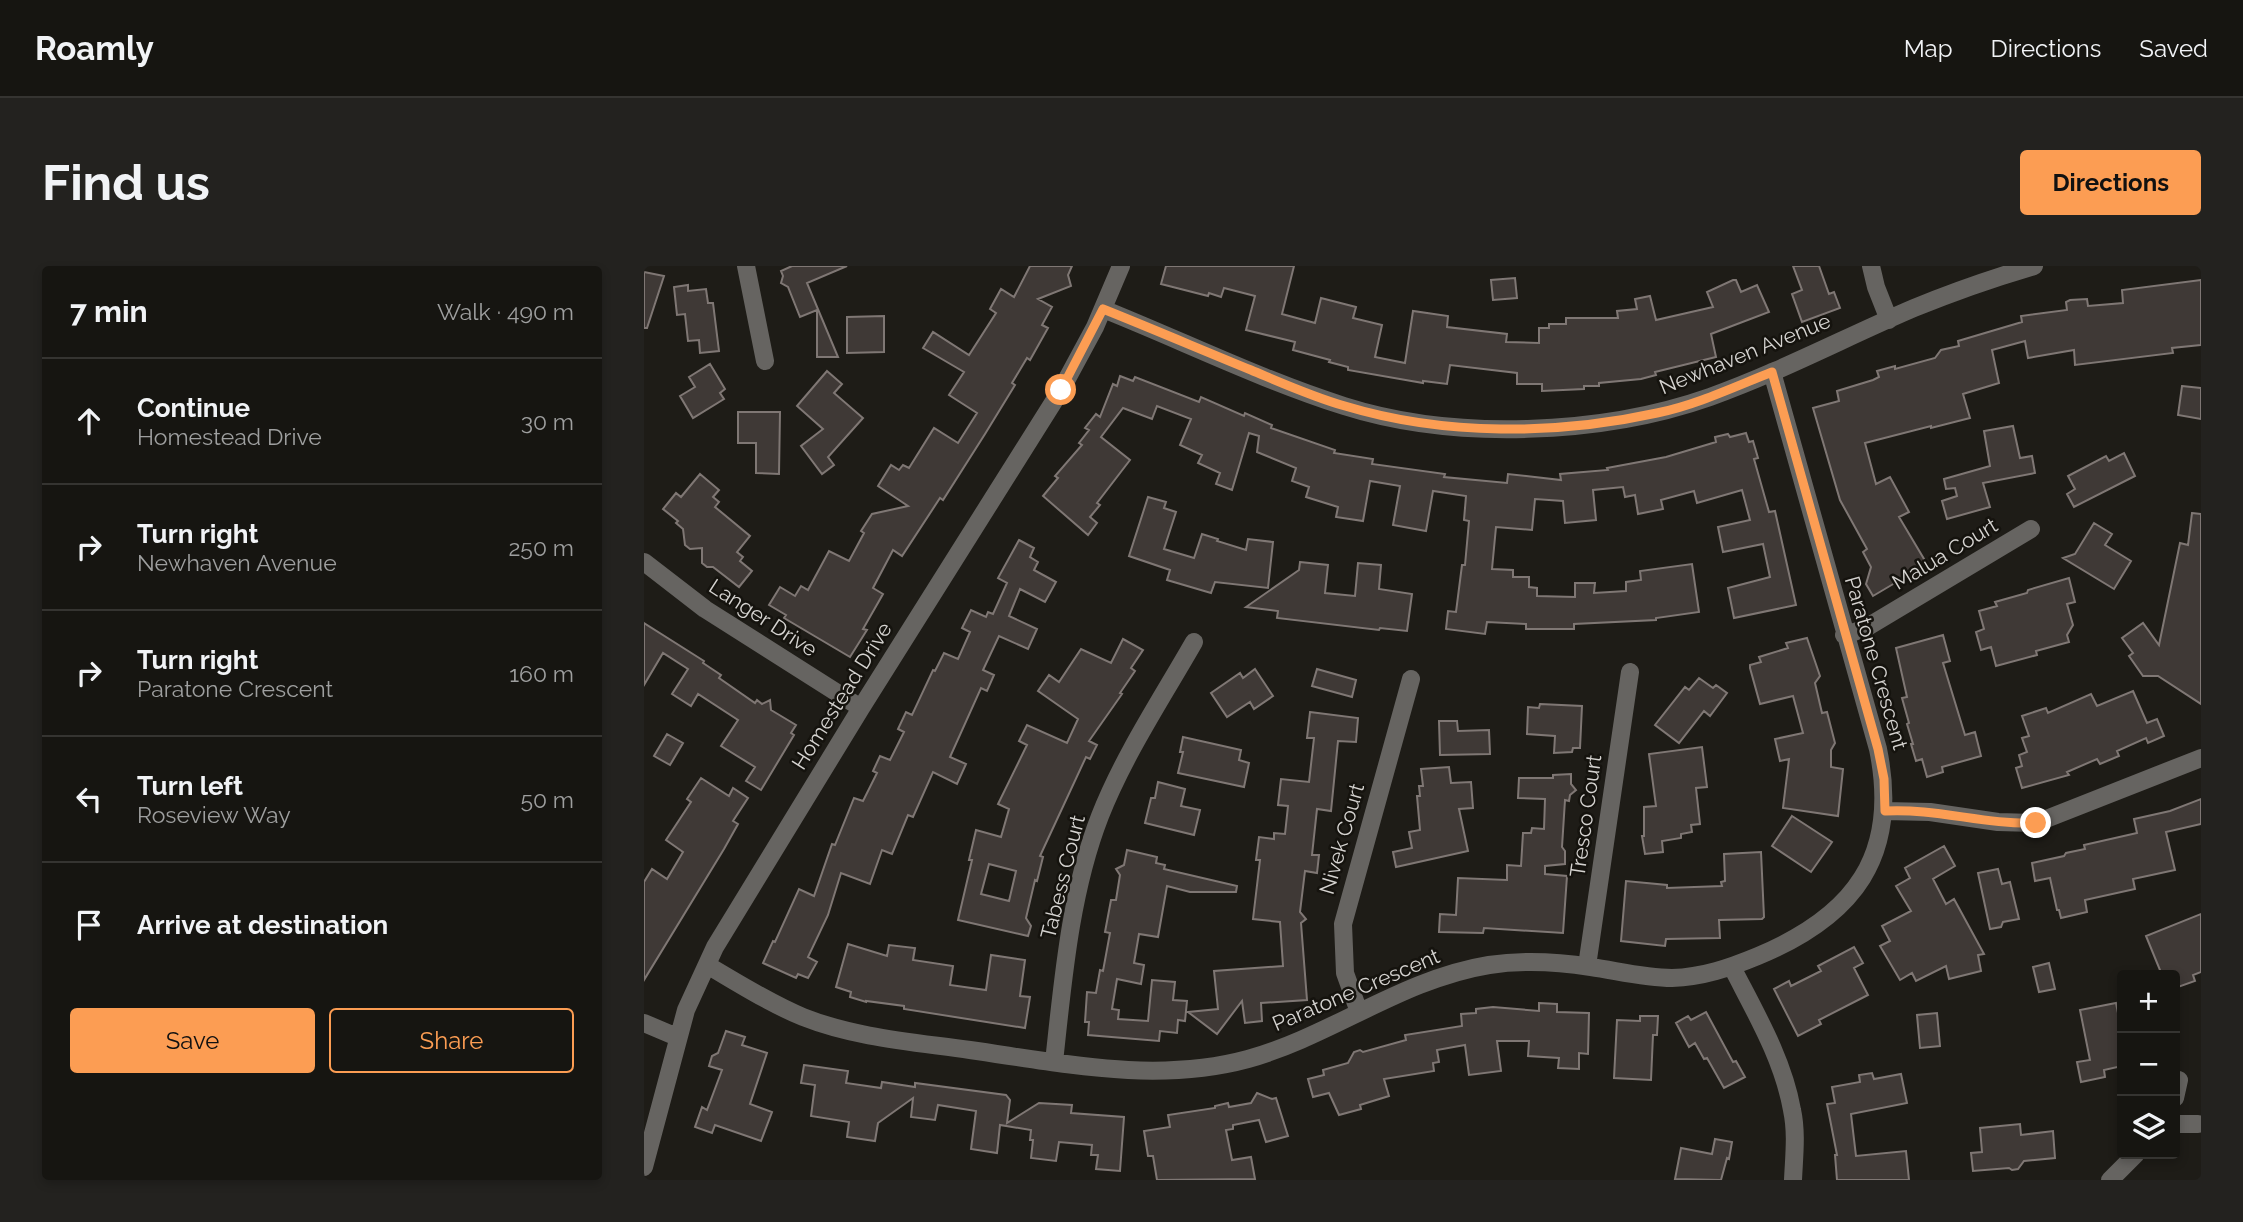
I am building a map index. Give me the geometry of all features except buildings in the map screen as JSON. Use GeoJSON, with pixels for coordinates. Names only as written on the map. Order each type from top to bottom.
{"type":"FeatureCollection","features":[{"type":"Feature","properties":{"kind":"street"},"geometry":{"type":"LineString","coordinates":[[746,266],[765,361]]}},
{"type":"Feature","properties":{"kind":"street","name":"Homestead Drive"},"geometry":{"type":"LineString","coordinates":[[644,1167],[686,1010],[730,921],[1061,390],[1103,309],[1121,266]]}},
{"type":"Feature","properties":{"kind":"street"},"geometry":{"type":"LineString","coordinates":[[1871,266],[1889,320]]}},
{"type":"Feature","properties":{"kind":"street","name":"Newhaven Avenue"},"geometry":{"type":"LineString","coordinates":[[1103,309],[1346,407],[1409,421],[1473,428],[1538,428],[1601,424],[1659,413],[1711,397],[1914,308],[2034,266]]}},
{"type":"Feature","properties":{"kind":"street","name":"Paratone Crescent"},"geometry":{"type":"LineString","coordinates":[[707,965],[770,1002],[838,1029],[883,1038],[1131,1071],[1205,1068],[1249,1059],[1420,984],[1490,965],[1533,962],[1587,966],[1670,978],[1702,976],[1732,967],[1776,948],[1829,917],[1850,894],[1871,861],[1881,836],[1885,811],[1884,779],[1878,749],[1772,372]]}},
{"type":"Feature","properties":{"kind":"street","name":"Malua Court"},"geometry":{"type":"LineString","coordinates":[[1844,635],[1864,629],[2031,529]]}},
{"type":"Feature","properties":{"kind":"street","name":"Langer Drive"},"geometry":{"type":"LineString","coordinates":[[644,562],[705,608],[861,708]]}},
{"type":"Feature","properties":{"kind":"street","name":"Tabess Court"},"geometry":{"type":"LineString","coordinates":[[1054,1062],[1068,947],[1088,851],[1114,785],[1194,642]]}},
{"type":"Feature","properties":{"kind":"street","name":"Tresco Court"},"geometry":{"type":"LineString","coordinates":[[1587,966],[1630,672]]}},
{"type":"Feature","properties":{"kind":"street","name":"Nivek Court"},"geometry":{"type":"LineString","coordinates":[[1359,1012],[1345,973],[1343,924],[1411,679]]}},
{"type":"Feature","properties":{"kind":"street"},"geometry":{"type":"LineString","coordinates":[[1885,811],[1930,811],[1998,822],[2036,823],[2201,758]]}},
{"type":"Feature","properties":{"kind":"street"},"geometry":{"type":"LineString","coordinates":[[1732,967],[1765,1032],[1786,1082],[1793,1112],[1793,1180]]}},
{"type":"Feature","properties":{"kind":"street"},"geometry":{"type":"LineString","coordinates":[[644,1023],[677,1037]]}},
{"type":"Feature","properties":{"kind":"street"},"geometry":{"type":"LineString","coordinates":[[2180,1124],[2198,1124]]}},
{"type":"Feature","properties":{"kind":"street"},"geometry":{"type":"LineString","coordinates":[[2110,1180],[2131,1159]]}},
{"type":"Feature","properties":{"kind":"route"},"geometry":{"type":"LineString","coordinates":[[1061,390],[1103,309],[1346,407],[1409,421],[1473,428],[1601,424],[1659,413],[1711,397],[1772,372],[1878,749],[1884,779],[1885,811],[1930,811],[1998,822],[2036,823]]}}]}
